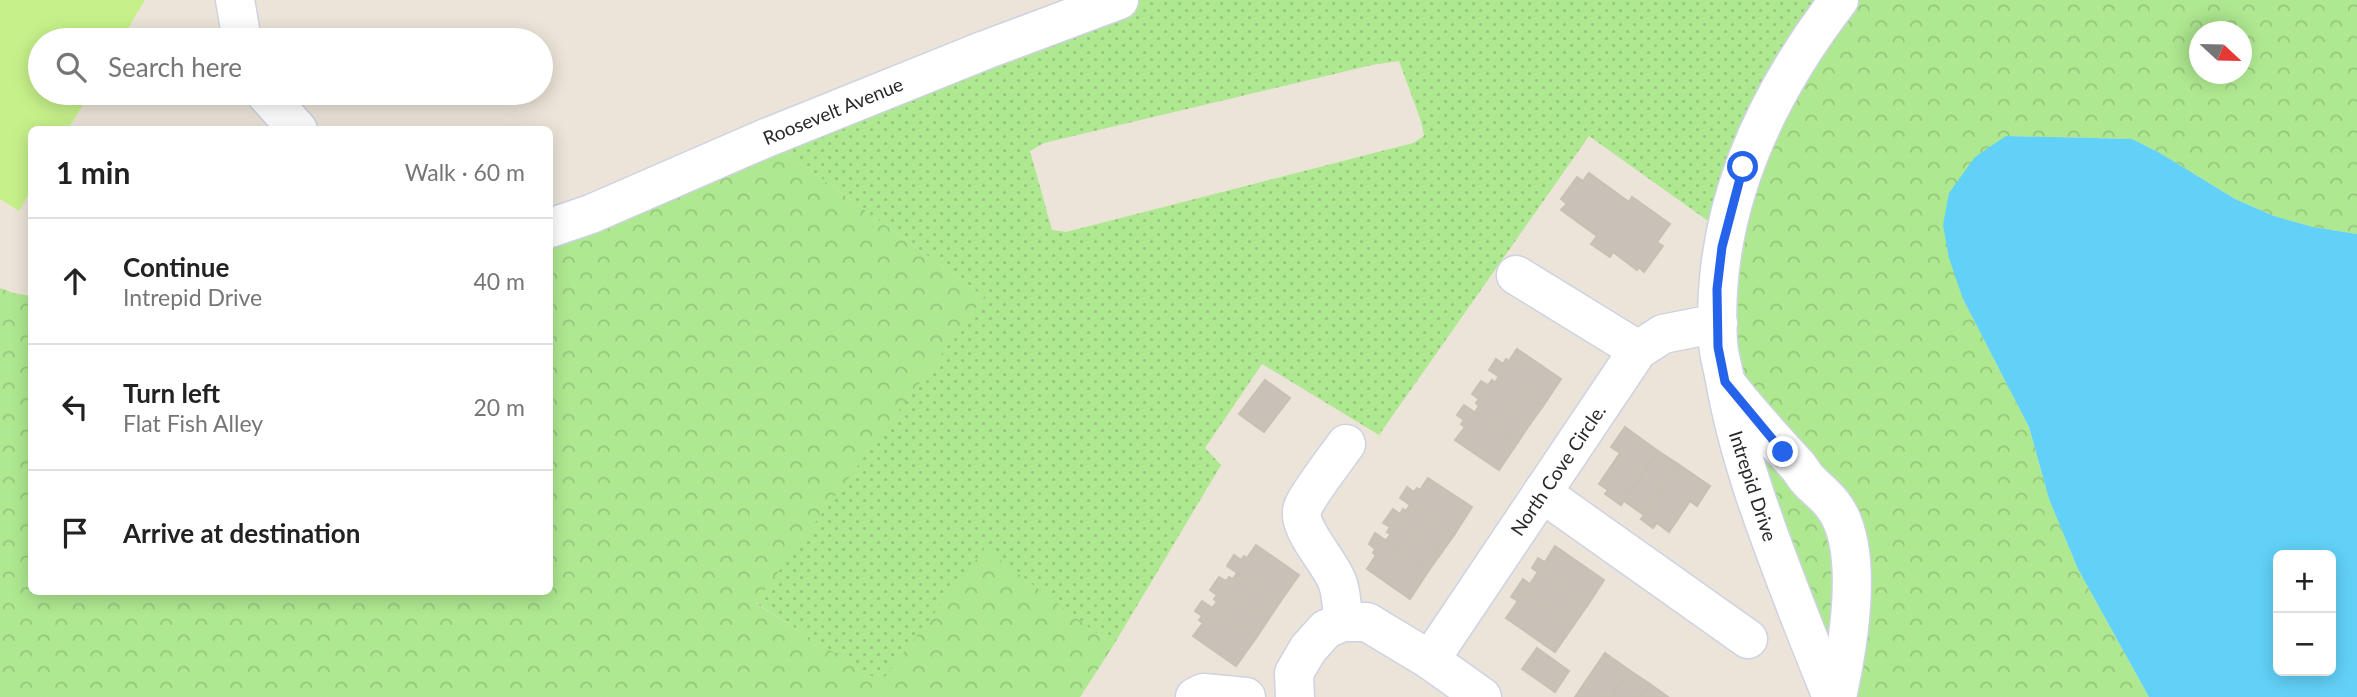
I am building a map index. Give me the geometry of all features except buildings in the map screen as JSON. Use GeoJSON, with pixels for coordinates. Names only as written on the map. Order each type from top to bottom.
{"type":"FeatureCollection","features":[{"type":"Feature","properties":{"kind":"street"},"geometry":{"type":"LineString","coordinates":[[235,0],[240,28]]}},
{"type":"Feature","properties":{"kind":"street","name":"Roosevelt Avenue"},"geometry":{"type":"LineString","coordinates":[[553,227],[591,214],[766,138],[1119,0]]}},
{"type":"Feature","properties":{"kind":"street","name":"Intrepid Drive"},"geometry":{"type":"LineString","coordinates":[[1832,697],[1786,586],[1743,461],[1728,404],[1718,347],[1717,289],[1722,247],[1743,167],[1764,121],[1809,39],[1839,0]]}},
{"type":"Feature","properties":{"kind":"street"},"geometry":{"type":"LineString","coordinates":[[276,105],[294,126]]}},
{"type":"Feature","properties":{"kind":"street"},"geometry":{"type":"LineString","coordinates":[[1516,275],[1638,350]]}},
{"type":"Feature","properties":{"kind":"street","name":"North Cove Circle."},"geometry":{"type":"LineString","coordinates":[[1430,660],[1638,350],[1663,334],[1717,323]]}},
{"type":"Feature","properties":{"kind":"street"},"geometry":{"type":"LineString","coordinates":[[1725,382],[1783,452],[1797,464],[1807,480],[1824,493],[1846,527],[1853,587],[1837,697]]}},
{"type":"Feature","properties":{"kind":"street"},"geometry":{"type":"LineString","coordinates":[[1343,622],[1339,585],[1326,559],[1312,541],[1303,522],[1302,509],[1346,444]]}},
{"type":"Feature","properties":{"kind":"street"},"geometry":{"type":"LineString","coordinates":[[1542,493],[1748,639]]}},
{"type":"Feature","properties":{"kind":"street"},"geometry":{"type":"LineString","coordinates":[[1286,697],[1295,697],[1294,673],[1308,649],[1326,629],[1343,622],[1367,622],[1430,660],[1482,697]]}},
{"type":"Feature","properties":{"kind":"street"},"geometry":{"type":"LineString","coordinates":[[1195,697],[1203,693],[1246,697]]}},
{"type":"Feature","properties":{"kind":"green space"},"geometry":{"type":"Polygon","coordinates":[[[0,0],[145,0],[128,28],[28,28],[28,105],[83,105],[70,126],[28,126],[28,195],[19,211],[0,199],[0,0]]]}},
{"type":"Feature","properties":{"kind":"green space"},"geometry":{"type":"Polygon","coordinates":[[[1119,0],[1839,0],[1725,233],[1589,136],[1379,435],[1262,364],[1205,448],[1221,465],[1113,646],[985,549],[881,683],[754,602],[984,297],[773,143],[1119,0]],[[1399,61],[1372,65],[1044,143],[1030,151],[1052,230],[1066,232],[1413,143],[1424,136],[1399,61]]]}},
{"type":"Feature","properties":{"kind":"green space"},"geometry":{"type":"Polygon","coordinates":[[[1839,0],[2357,0],[2357,234],[2313,227],[2274,216],[2235,199],[2132,139],[2006,136],[1963,299],[2029,427],[2049,499],[2078,569],[2149,697],[1832,697],[1743,461],[1722,247],[1839,0]]]}},
{"type":"Feature","properties":{"kind":"green space"},"geometry":{"type":"Polygon","coordinates":[[[773,143],[984,297],[755,603],[881,682],[985,548],[1113,646],[1080,697],[0,697],[0,288],[28,296],[28,595],[553,595],[553,226],[773,143]]]}},
{"type":"Feature","properties":{"kind":"water"},"geometry":{"type":"Polygon","coordinates":[[[2006,136],[2132,139],[2235,199],[2274,216],[2313,227],[2357,234],[2357,697],[2149,697],[2078,569],[2049,499],[2029,427],[1963,299],[1949,258],[1943,225],[1949,193],[1975,157],[2006,136]]]}},
{"type":"Feature","properties":{"kind":"route"},"geometry":{"type":"LineString","coordinates":[[1743,167],[1722,247],[1717,289],[1718,347],[1725,382],[1783,452]]}}]}
